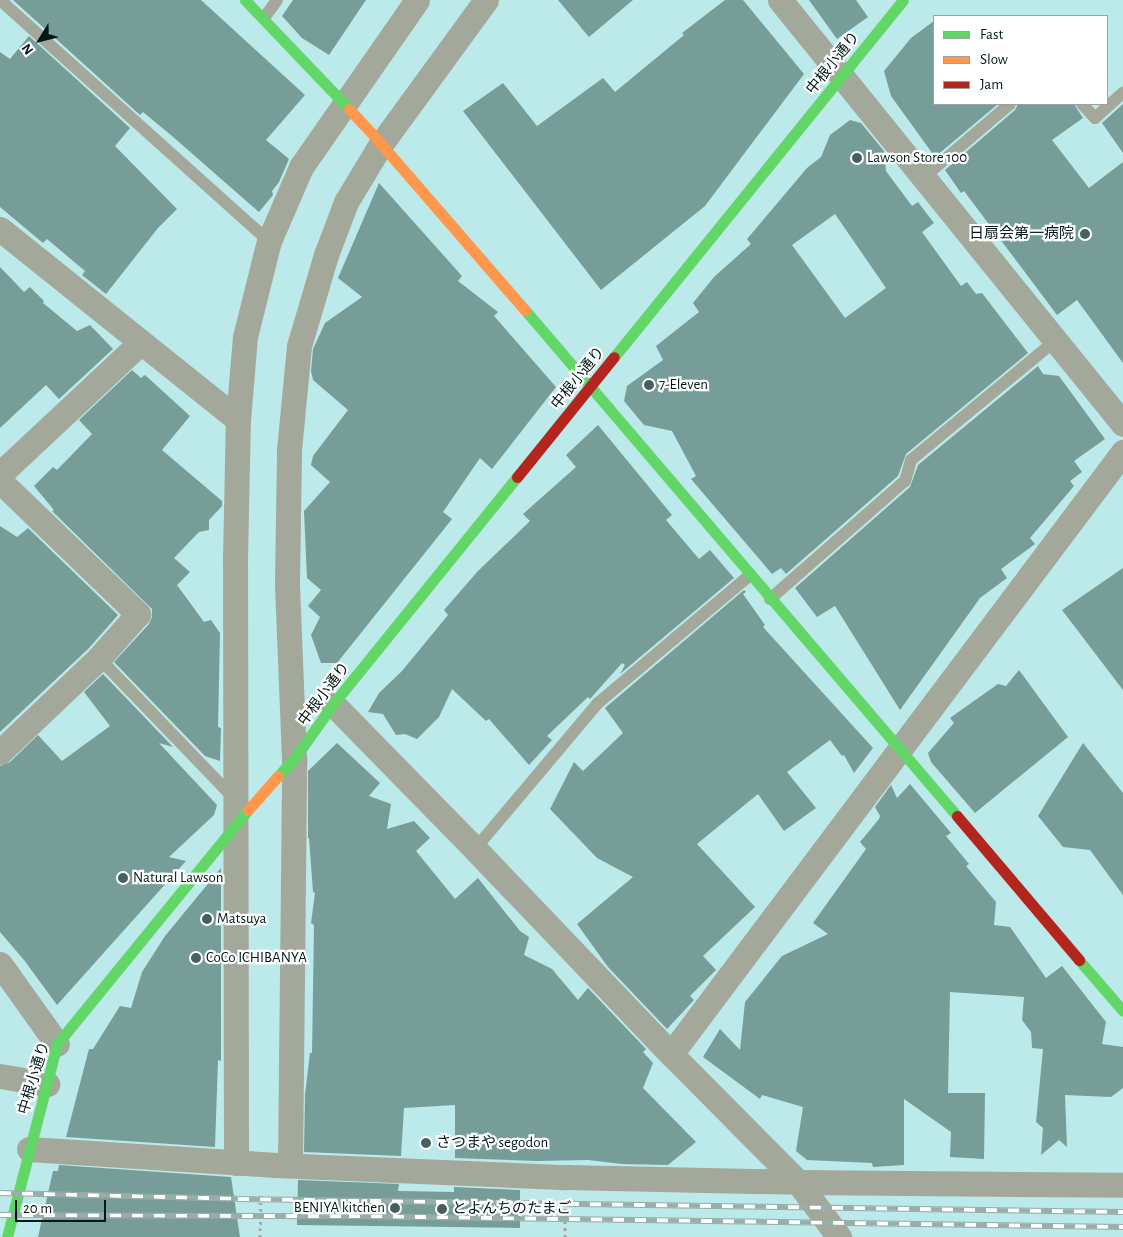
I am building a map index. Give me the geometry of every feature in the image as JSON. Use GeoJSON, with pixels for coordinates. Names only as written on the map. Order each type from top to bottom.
{"type":"FeatureCollection","features":[{"type":"Feature","properties":{"kind":"street"},"geometry":{"type":"LineString","coordinates":[[245,0],[378,141],[591,386],[770,599],[1123,1011]]}},
{"type":"Feature","properties":{"kind":"street"},"geometry":{"type":"LineString","coordinates":[[242,1163],[240,809],[235,559],[238,420],[245,337],[269,241],[301,167],[346,106],[417,0]]}},
{"type":"Feature","properties":{"kind":"street"},"geometry":{"type":"LineString","coordinates":[[283,1165],[287,582],[290,450],[299,346],[326,255],[346,202],[378,141],[486,0]]}},
{"type":"Feature","properties":{"kind":"street"},"geometry":{"type":"LineString","coordinates":[[780,0],[1123,424]]}},
{"type":"Feature","properties":{"kind":"street","name":"中根小通り"},"geometry":{"type":"LineString","coordinates":[[7,1237],[57,1044],[240,809],[286,768],[333,704],[904,0]]}},
{"type":"Feature","properties":{"kind":"street"},"geometry":{"type":"LineString","coordinates":[[0,228],[238,420]]}},
{"type":"Feature","properties":{"kind":"street"},"geometry":{"type":"LineString","coordinates":[[0,474],[141,342]]}},
{"type":"Feature","properties":{"kind":"street"},"geometry":{"type":"LineString","coordinates":[[670,1054],[901,750],[1123,452]]}},
{"type":"Feature","properties":{"kind":"street"},"geometry":{"type":"LineString","coordinates":[[0,481],[138,614],[100,658],[0,752]]}},
{"type":"Feature","properties":{"kind":"street"},"geometry":{"type":"LineString","coordinates":[[333,704],[475,849],[670,1054],[798,1182],[839,1237]]}},
{"type":"Feature","properties":{"kind":"street"},"geometry":{"type":"LineString","coordinates":[[0,964],[57,1044]]}},
{"type":"Feature","properties":{"kind":"street"},"geometry":{"type":"LineString","coordinates":[[0,1076],[47,1084]]}},
{"type":"Feature","properties":{"kind":"street"},"geometry":{"type":"LineString","coordinates":[[29,1149],[242,1163],[566,1177],[798,1182],[1123,1185]]}},
{"type":"Feature","properties":{"kind":"lane"},"geometry":{"type":"LineString","coordinates":[[0,0],[269,241]]}},
{"type":"Feature","properties":{"kind":"lane"},"geometry":{"type":"LineString","coordinates":[[264,18],[277,0]]}},
{"type":"Feature","properties":{"kind":"lane"},"geometry":{"type":"LineString","coordinates":[[1083,105],[1095,118],[1123,93]]}},
{"type":"Feature","properties":{"kind":"lane"},"geometry":{"type":"LineString","coordinates":[[923,178],[1009,105]]}},
{"type":"Feature","properties":{"kind":"lane"},"geometry":{"type":"LineString","coordinates":[[770,599],[905,481],[911,460],[1056,341]]}},
{"type":"Feature","properties":{"kind":"lane"},"geometry":{"type":"LineString","coordinates":[[475,849],[598,703],[750,575]]}},
{"type":"Feature","properties":{"kind":"lane"},"geometry":{"type":"LineString","coordinates":[[100,658],[227,791],[240,809]]}},
{"type":"Feature","properties":{"kind":"path"},"geometry":{"type":"LineString","coordinates":[[260,1237],[261,1188]]}},
{"type":"Feature","properties":{"kind":"building"},"geometry":{"type":"Polygon","coordinates":[[[13,0],[201,0],[305,95],[266,140],[289,159],[279,182],[272,191],[273,195],[259,212],[143,112],[140,115],[13,0]]]}},
{"type":"Feature","properties":{"kind":"building"},"geometry":{"type":"Polygon","coordinates":[[[293,0],[366,0],[329,55],[302,38],[282,16],[293,0]]]}},
{"type":"Feature","properties":{"kind":"building"},"geometry":{"type":"Polygon","coordinates":[[[558,0],[633,0],[589,37],[558,0]]]}},
{"type":"Feature","properties":{"kind":"building"},"geometry":{"type":"Polygon","coordinates":[[[725,0],[743,0],[804,74],[705,206],[601,290],[463,111],[503,83],[537,126],[603,78],[615,92],[684,35],[682,33],[725,0]]]}},
{"type":"Feature","properties":{"kind":"building"},"geometry":{"type":"Polygon","coordinates":[[[809,0],[856,0],[868,17],[837,39],[809,0]]]}},
{"type":"Feature","properties":{"kind":"building"},"geometry":{"type":"Polygon","coordinates":[[[933,22],[933,105],[997,105],[935,157],[891,96],[884,71],[911,38],[933,22]]]}},
{"type":"Feature","properties":{"kind":"building"},"geometry":{"type":"Polygon","coordinates":[[[29,36],[130,128],[115,146],[177,209],[158,228],[106,294],[82,275],[85,271],[47,239],[43,243],[0,207],[0,52],[10,59],[29,36]]]}},
{"type":"Feature","properties":{"kind":"building"},"geometry":{"type":"Polygon","coordinates":[[[1123,104],[1123,153],[1102,123],[1123,104]]]}},
{"type":"Feature","properties":{"kind":"building"},"geometry":{"type":"Polygon","coordinates":[[[1018,105],[1075,105],[1083,118],[1052,140],[1089,188],[1123,162],[1123,363],[1077,300],[1057,315],[964,191],[961,193],[945,170],[1015,110],[1018,105]]]}},
{"type":"Feature","properties":{"kind":"building"},"geometry":{"type":"Polygon","coordinates":[[[850,120],[861,123],[884,151],[886,171],[912,206],[918,202],[934,223],[922,232],[961,286],[967,282],[976,294],[982,293],[1028,353],[906,454],[898,476],[786,574],[781,568],[772,574],[691,479],[696,476],[672,431],[644,425],[624,401],[627,386],[663,360],[656,346],[699,312],[693,303],[714,277],[751,244],[747,239],[807,168],[821,157],[830,135],[850,120]],[[835,214],[792,245],[845,318],[886,288],[835,214]]]}},
{"type":"Feature","properties":{"kind":"building"},"geometry":{"type":"Polygon","coordinates":[[[379,183],[462,276],[458,281],[498,312],[494,316],[556,387],[492,469],[480,458],[443,512],[452,519],[337,663],[321,663],[311,635],[320,617],[308,606],[321,590],[307,578],[304,511],[330,482],[311,465],[313,456],[348,410],[313,380],[311,371],[313,349],[325,323],[362,297],[338,278],[379,183]]]}},
{"type":"Feature","properties":{"kind":"building"},"geometry":{"type":"Polygon","coordinates":[[[0,267],[24,292],[30,287],[44,301],[43,303],[77,331],[90,325],[113,349],[59,399],[46,385],[0,428],[0,267]]]}},
{"type":"Feature","properties":{"kind":"building"},"geometry":{"type":"Polygon","coordinates":[[[1038,366],[1043,374],[1059,376],[1105,439],[1074,461],[1082,472],[1070,481],[1074,486],[1030,538],[1035,544],[1001,569],[1007,578],[980,598],[900,710],[835,606],[817,617],[795,588],[910,487],[918,465],[1038,366]]]}},
{"type":"Feature","properties":{"kind":"building"},"geometry":{"type":"Polygon","coordinates":[[[132,370],[141,378],[145,375],[190,416],[162,450],[222,501],[222,506],[209,520],[209,530],[199,532],[174,558],[190,572],[177,585],[204,622],[211,620],[220,633],[218,727],[221,728],[220,761],[205,756],[114,662],[149,624],[152,617],[152,609],[52,511],[54,510],[34,486],[53,467],[57,470],[92,434],[79,420],[132,370]]]}},
{"type":"Feature","properties":{"kind":"building"},"geometry":{"type":"Polygon","coordinates":[[[598,425],[672,515],[666,520],[699,559],[710,550],[734,578],[620,674],[625,665],[622,663],[590,699],[588,697],[547,736],[552,740],[529,765],[489,719],[486,721],[452,689],[439,717],[417,739],[405,734],[396,735],[383,714],[368,712],[379,693],[402,671],[448,615],[444,610],[478,571],[530,521],[523,514],[576,467],[566,455],[598,425]]]}},
{"type":"Feature","properties":{"kind":"building"},"geometry":{"type":"Polygon","coordinates":[[[0,526],[17,537],[28,528],[118,615],[89,648],[0,732],[0,526]]]}},
{"type":"Feature","properties":{"kind":"building"},"geometry":{"type":"Polygon","coordinates":[[[1123,568],[1123,690],[1062,610],[1123,568]]]}},
{"type":"Feature","properties":{"kind":"building"},"geometry":{"type":"Polygon","coordinates":[[[744,590],[746,592],[743,594],[765,625],[763,627],[873,748],[854,773],[844,755],[842,756],[830,740],[787,772],[816,808],[784,831],[758,794],[697,844],[755,907],[703,956],[716,970],[690,996],[694,1000],[667,1029],[608,967],[577,924],[633,877],[597,858],[550,809],[574,762],[583,771],[623,733],[605,708],[744,590]]]}},
{"type":"Feature","properties":{"kind":"building"},"geometry":{"type":"Polygon","coordinates":[[[1019,670],[1068,737],[975,813],[931,762],[928,753],[954,723],[950,718],[998,684],[1006,686],[1019,670]]]}},
{"type":"Feature","properties":{"kind":"building"},"geometry":{"type":"Polygon","coordinates":[[[103,674],[173,747],[159,743],[217,805],[214,815],[169,857],[186,861],[57,1005],[24,960],[0,932],[0,766],[10,762],[38,735],[62,761],[110,726],[84,692],[103,674]]]}},
{"type":"Feature","properties":{"kind":"building"},"geometry":{"type":"Polygon","coordinates":[[[337,743],[380,783],[369,796],[391,804],[387,829],[414,821],[430,838],[416,851],[455,899],[478,878],[520,931],[529,937],[524,955],[552,969],[578,1000],[588,988],[646,1049],[643,1052],[653,1063],[643,1088],[696,1142],[668,1165],[622,1164],[588,1160],[537,1161],[455,1158],[455,1105],[404,1108],[401,1156],[304,1152],[305,1095],[310,1053],[312,1053],[314,925],[311,923],[315,893],[313,892],[308,838],[308,771],[337,743]]]}},
{"type":"Feature","properties":{"kind":"building"},"geometry":{"type":"Polygon","coordinates":[[[1083,743],[1123,793],[1123,895],[1090,850],[1063,847],[1038,816],[1083,743]]]}},
{"type":"Feature","properties":{"kind":"building"},"geometry":{"type":"Polygon","coordinates":[[[910,784],[951,833],[946,836],[969,864],[966,866],[996,902],[994,925],[1010,927],[1046,978],[1062,966],[1106,1022],[1102,1044],[1123,1047],[1123,1088],[1111,1097],[1065,1095],[1067,1147],[1059,1140],[1041,1155],[1043,1128],[1036,1122],[1043,1049],[1032,1048],[1031,1032],[1022,1020],[1024,997],[950,992],[948,1093],[985,1093],[984,1159],[950,1157],[951,1132],[904,1099],[904,1165],[873,1167],[872,1163],[807,1160],[796,1151],[803,1107],[762,1095],[760,1099],[703,1057],[720,1029],[740,1050],[745,1002],[782,956],[828,934],[813,923],[866,849],[860,842],[879,819],[880,816],[875,807],[891,785],[897,798],[910,784]]]}},
{"type":"Feature","properties":{"kind":"building"},"geometry":{"type":"Polygon","coordinates":[[[221,868],[221,1061],[218,1060],[215,1147],[66,1137],[89,1049],[93,1049],[120,1006],[131,1008],[142,972],[165,936],[221,868]]]}},
{"type":"Feature","properties":{"kind":"building"},"geometry":{"type":"Polygon","coordinates":[[[59,1165],[231,1177],[240,1237],[38,1237],[53,1171],[58,1171],[59,1165]]]}},
{"type":"Feature","properties":{"kind":"building"},"geometry":{"type":"Polygon","coordinates":[[[298,1180],[399,1184],[398,1191],[454,1192],[454,1187],[520,1190],[520,1228],[297,1225],[298,1180]]]}},
{"type":"Feature","properties":{"kind":"railway"},"geometry":{"type":"LineString","coordinates":[[0,1193],[238,1199],[1123,1212]]}},
{"type":"Feature","properties":{"kind":"railway"},"geometry":{"type":"LineString","coordinates":[[0,1215],[349,1216],[1123,1227]]}},
{"type":"Feature","properties":{"kind":"traffic: fast"},"geometry":{"type":"LineString","coordinates":[[245,0],[349,109]]}},
{"type":"Feature","properties":{"kind":"traffic: fast"},"geometry":{"type":"LineString","coordinates":[[614,357],[903,0]]}},
{"type":"Feature","properties":{"kind":"traffic: fast"},"geometry":{"type":"LineString","coordinates":[[525,310],[957,816]]}},
{"type":"Feature","properties":{"kind":"traffic: fast"},"geometry":{"type":"LineString","coordinates":[[278,776],[294,759],[333,704],[517,477]]}},
{"type":"Feature","properties":{"kind":"traffic: fast"},"geometry":{"type":"LineString","coordinates":[[7,1237],[57,1044],[248,810]]}},
{"type":"Feature","properties":{"kind":"traffic: fast"},"geometry":{"type":"LineString","coordinates":[[1079,960],[1123,1011]]}},
{"type":"Feature","properties":{"kind":"traffic: slow"},"geometry":{"type":"LineString","coordinates":[[349,109],[375,137]]}},
{"type":"Feature","properties":{"kind":"traffic: slow"},"geometry":{"type":"LineString","coordinates":[[375,137],[525,310]]}},
{"type":"Feature","properties":{"kind":"traffic: slow"},"geometry":{"type":"LineString","coordinates":[[248,810],[278,776]]}},
{"type":"Feature","properties":{"kind":"traffic: jam"},"geometry":{"type":"LineString","coordinates":[[517,477],[614,357]]}},
{"type":"Feature","properties":{"kind":"traffic: jam"},"geometry":{"type":"LineString","coordinates":[[957,816],[1079,960]]}},
{"type":"Feature","properties":{"kind":"place","name":"Lawson Store 100"},"geometry":{"type":"Point","coordinates":[857,158]}},
{"type":"Feature","properties":{"kind":"place","name":"日扇会第一病院"},"geometry":{"type":"Point","coordinates":[1085,234]}},
{"type":"Feature","properties":{"kind":"place","name":"7-Eleven"},"geometry":{"type":"Point","coordinates":[649,385]}},
{"type":"Feature","properties":{"kind":"place","name":"Natural Lawson"},"geometry":{"type":"Point","coordinates":[123,878]}},
{"type":"Feature","properties":{"kind":"place","name":"Matsuya"},"geometry":{"type":"Point","coordinates":[207,919]}},
{"type":"Feature","properties":{"kind":"place","name":"CoCo ICHIBANYA"},"geometry":{"type":"Point","coordinates":[196,958]}},
{"type":"Feature","properties":{"kind":"place","name":"さつまや segodon"},"geometry":{"type":"Point","coordinates":[426,1143]}},
{"type":"Feature","properties":{"kind":"place","name":"BENIYA kitchen"},"geometry":{"type":"Point","coordinates":[395,1208]}},
{"type":"Feature","properties":{"kind":"place","name":"とよんちのたまご"},"geometry":{"type":"Point","coordinates":[442,1209]}}]}
